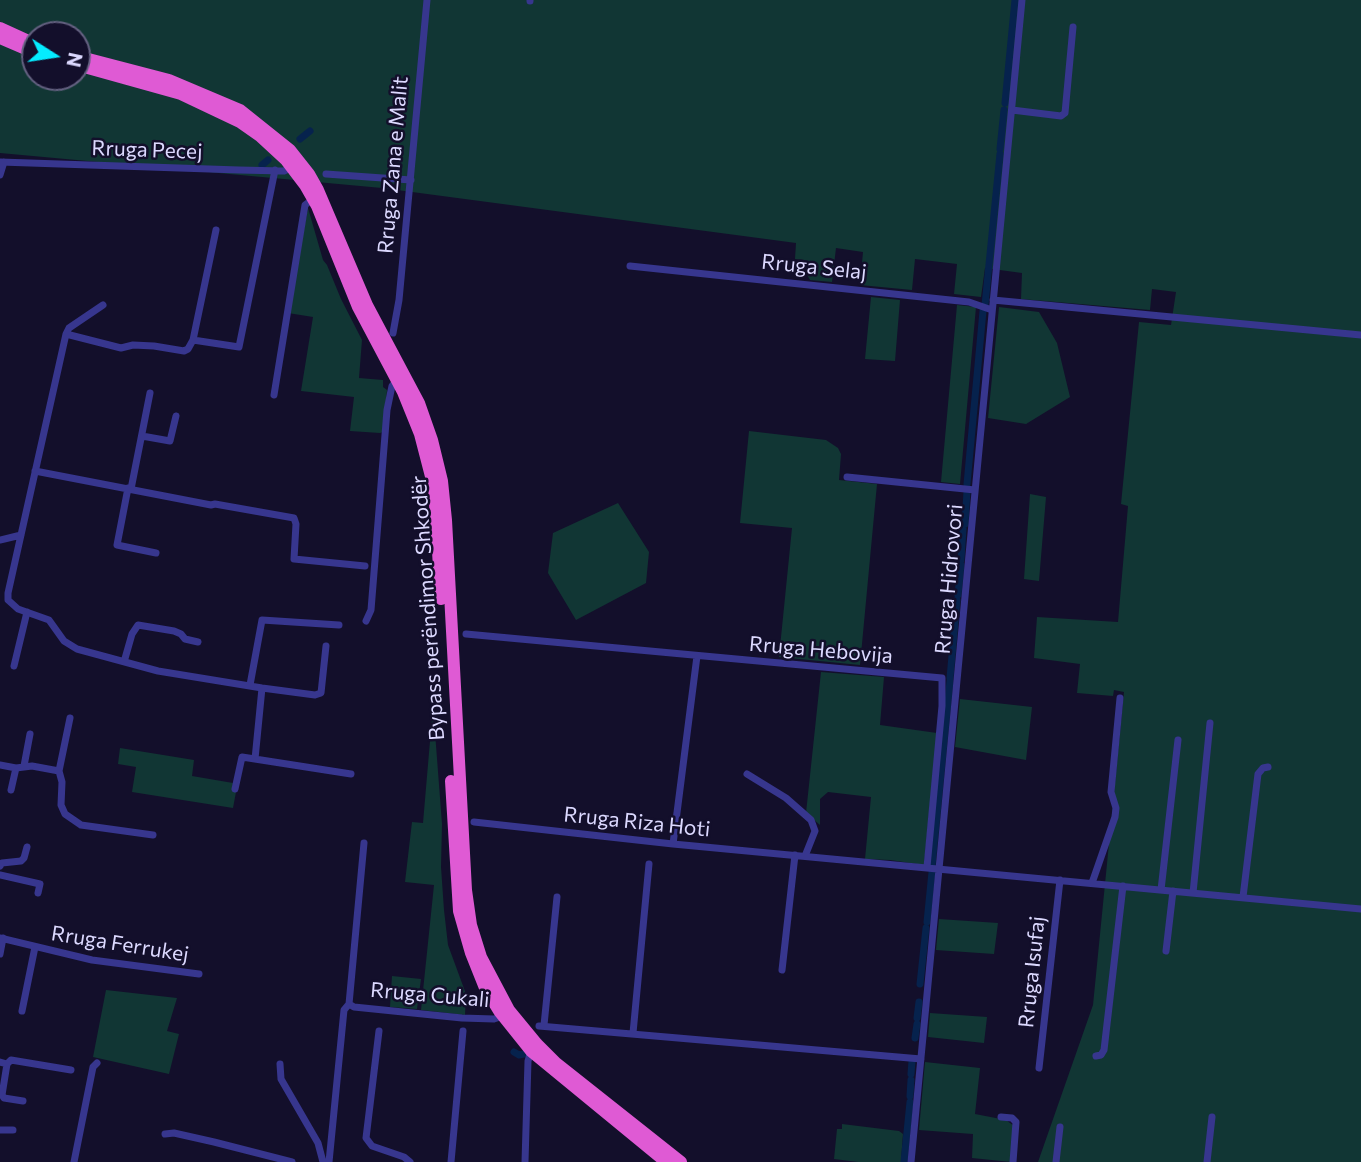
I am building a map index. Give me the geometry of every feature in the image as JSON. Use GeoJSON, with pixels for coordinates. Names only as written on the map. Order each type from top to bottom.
{"type":"FeatureCollection","features":[{"type":"Feature","properties":{"kind":"highway"},"geometry":{"type":"LineString","coordinates":[[0,28],[21,38]]}},
{"type":"Feature","properties":{"kind":"highway"},"geometry":{"type":"LineString","coordinates":[[0,38],[21,47]]}},
{"type":"Feature","properties":{"kind":"highway","name":"Bypass perëndimor Shkodër"},"geometry":{"type":"LineString","coordinates":[[91,60],[169,80],[240,110],[290,150],[318,190],[367,305],[419,403],[442,481],[466,890],[471,925],[481,957],[509,1010],[537,1044],[556,1063],[681,1162]]}},
{"type":"Feature","properties":{"kind":"highway","name":"Bypass perëndimor Shkodër"},"geometry":{"type":"LineString","coordinates":[[91,69],[160,87],[214,108],[261,136],[292,167],[313,199],[358,307],[397,380],[421,434],[430,472],[436,505],[459,911],[471,953],[485,988],[531,1051],[666,1162]]}},
{"type":"Feature","properties":{"kind":"street","name":"Rruga Zana e Malit"},"geometry":{"type":"LineString","coordinates":[[393,333],[399,300],[427,0]]}},
{"type":"Feature","properties":{"kind":"street","name":"Rruga Hidrovori"},"geometry":{"type":"LineString","coordinates":[[911,1162],[1022,0]]}},
{"type":"Feature","properties":{"kind":"street"},"geometry":{"type":"LineString","coordinates":[[1012,110],[1060,116],[1065,113],[1073,27]]}},
{"type":"Feature","properties":{"kind":"street"},"geometry":{"type":"LineString","coordinates":[[0,175],[2,162]]}},
{"type":"Feature","properties":{"kind":"street","name":"Rruga Pecej"},"geometry":{"type":"LineString","coordinates":[[2,162],[284,171],[292,167]]}},
{"type":"Feature","properties":{"kind":"street"},"geometry":{"type":"LineString","coordinates":[[193,340],[239,347],[275,170]]}},
{"type":"Feature","properties":{"kind":"street"},"geometry":{"type":"LineString","coordinates":[[326,174],[411,180]]}},
{"type":"Feature","properties":{"kind":"street"},"geometry":{"type":"LineString","coordinates":[[274,395],[305,205],[313,199]]}},
{"type":"Feature","properties":{"kind":"street"},"geometry":{"type":"LineString","coordinates":[[65,334],[121,348],[155,346],[184,351],[188,349],[193,340],[216,230]]}},
{"type":"Feature","properties":{"kind":"street","name":"Rruga Selaj"},"geometry":{"type":"LineString","coordinates":[[630,267],[969,302],[992,310]]}},
{"type":"Feature","properties":{"kind":"street"},"geometry":{"type":"LineString","coordinates":[[993,300],[1361,335]]}},
{"type":"Feature","properties":{"kind":"street"},"geometry":{"type":"LineString","coordinates":[[103,305],[69,328],[65,334],[8,600],[18,609],[49,620],[71,646],[158,671],[261,688],[316,695],[321,693],[326,646]]}},
{"type":"Feature","properties":{"kind":"street"},"geometry":{"type":"LineString","coordinates":[[366,621],[371,610],[387,410],[392,386],[397,380]]}},
{"type":"Feature","properties":{"kind":"street"},"geometry":{"type":"LineString","coordinates":[[150,393],[117,545],[156,553]]}},
{"type":"Feature","properties":{"kind":"street"},"geometry":{"type":"LineString","coordinates":[[142,436],[170,441],[176,416]]}},
{"type":"Feature","properties":{"kind":"street"},"geometry":{"type":"LineString","coordinates":[[35,471],[293,518],[296,524],[294,559],[365,566]]}},
{"type":"Feature","properties":{"kind":"street"},"geometry":{"type":"LineString","coordinates":[[847,477],[975,490]]}},
{"type":"Feature","properties":{"kind":"street"},"geometry":{"type":"LineString","coordinates":[[0,540],[21,535]]}},
{"type":"Feature","properties":{"kind":"street"},"geometry":{"type":"LineString","coordinates":[[14,666],[27,612]]}},
{"type":"Feature","properties":{"kind":"street"},"geometry":{"type":"LineString","coordinates":[[250,685],[262,620],[339,625]]}},
{"type":"Feature","properties":{"kind":"street"},"geometry":{"type":"LineString","coordinates":[[124,662],[138,625],[174,631],[185,639],[198,642]]}},
{"type":"Feature","properties":{"kind":"street","name":"Rruga Hebovija"},"geometry":{"type":"LineString","coordinates":[[466,634],[942,678],[942,706],[926,867]]}},
{"type":"Feature","properties":{"kind":"street"},"geometry":{"type":"LineString","coordinates":[[673,844],[697,656]]}},
{"type":"Feature","properties":{"kind":"street"},"geometry":{"type":"LineString","coordinates":[[255,759],[261,688]]}},
{"type":"Feature","properties":{"kind":"street"},"geometry":{"type":"LineString","coordinates":[[1092,883],[1115,817],[1116,808],[1111,787],[1120,698]]}},
{"type":"Feature","properties":{"kind":"street"},"geometry":{"type":"LineString","coordinates":[[70,718],[59,771],[62,782],[61,805],[65,814],[88,826],[153,835]]}},
{"type":"Feature","properties":{"kind":"street"},"geometry":{"type":"LineString","coordinates":[[1194,893],[1210,723]]}},
{"type":"Feature","properties":{"kind":"street"},"geometry":{"type":"LineString","coordinates":[[24,765],[30,734]]}},
{"type":"Feature","properties":{"kind":"street"},"geometry":{"type":"LineString","coordinates":[[1161,890],[1178,740]]}},
{"type":"Feature","properties":{"kind":"street"},"geometry":{"type":"LineString","coordinates":[[235,789],[240,760],[246,757],[351,774]]}},
{"type":"Feature","properties":{"kind":"street"},"geometry":{"type":"LineString","coordinates":[[0,765],[16,768],[24,765],[59,771]]}},
{"type":"Feature","properties":{"kind":"street"},"geometry":{"type":"LineString","coordinates":[[1243,897],[1258,774],[1262,768],[1268,767]]}},
{"type":"Feature","properties":{"kind":"street"},"geometry":{"type":"LineString","coordinates":[[11,790],[16,768]]}},
{"type":"Feature","properties":{"kind":"street"},"geometry":{"type":"LineString","coordinates":[[747,774],[786,799],[811,820],[815,831],[805,856]]}},
{"type":"Feature","properties":{"kind":"street","name":"Rruga Riza Hoti"},"geometry":{"type":"LineString","coordinates":[[474,822],[673,844],[939,868]]}},
{"type":"Feature","properties":{"kind":"street","name":"Rruga Cukali"},"geometry":{"type":"LineString","coordinates":[[364,843],[349,1004],[354,1007],[462,1018],[494,1020],[503,1016]]}},
{"type":"Feature","properties":{"kind":"street"},"geometry":{"type":"LineString","coordinates":[[0,866],[2,863],[21,861],[27,847]]}},
{"type":"Feature","properties":{"kind":"street"},"geometry":{"type":"LineString","coordinates":[[782,971],[795,855]]}},
{"type":"Feature","properties":{"kind":"street"},"geometry":{"type":"LineString","coordinates":[[633,1033],[649,864]]}},
{"type":"Feature","properties":{"kind":"street"},"geometry":{"type":"LineString","coordinates":[[939,868],[1361,909]]}},
{"type":"Feature","properties":{"kind":"street"},"geometry":{"type":"LineString","coordinates":[[0,875],[40,884],[38,894]]}},
{"type":"Feature","properties":{"kind":"street","name":"Rruga Isufaj"},"geometry":{"type":"LineString","coordinates":[[1039,1068],[1060,880]]}},
{"type":"Feature","properties":{"kind":"street"},"geometry":{"type":"LineString","coordinates":[[1096,1056],[1101,1055],[1104,1050],[1123,886]]}},
{"type":"Feature","properties":{"kind":"street"},"geometry":{"type":"LineString","coordinates":[[1167,951],[1173,891]]}},
{"type":"Feature","properties":{"kind":"street"},"geometry":{"type":"LineString","coordinates":[[557,898],[541,1025],[920,1059]]}},
{"type":"Feature","properties":{"kind":"street","name":"Rruga Ferrukej"},"geometry":{"type":"LineString","coordinates":[[0,954],[2,938],[105,963],[199,974]]}},
{"type":"Feature","properties":{"kind":"street","name":"Rruga Ferrukej"},"geometry":{"type":"LineString","coordinates":[[22,1011],[35,947]]}},
{"type":"Feature","properties":{"kind":"street"},"geometry":{"type":"LineString","coordinates":[[329,1162],[344,1010],[349,1004]]}},
{"type":"Feature","properties":{"kind":"street"},"geometry":{"type":"LineString","coordinates":[[379,1031],[366,1138],[372,1146],[404,1157],[410,1162]]}},
{"type":"Feature","properties":{"kind":"street"},"geometry":{"type":"LineString","coordinates":[[451,1162],[463,1031]]}},
{"type":"Feature","properties":{"kind":"street"},"geometry":{"type":"LineString","coordinates":[[525,1162],[527,1061],[531,1051]]}},
{"type":"Feature","properties":{"kind":"street"},"geometry":{"type":"LineString","coordinates":[[23,1101],[4,1098],[2,1095],[4,1063],[10,1060],[71,1070]]}},
{"type":"Feature","properties":{"kind":"street"},"geometry":{"type":"LineString","coordinates":[[74,1162],[93,1067],[97,1063]]}},
{"type":"Feature","properties":{"kind":"street"},"geometry":{"type":"LineString","coordinates":[[281,1064],[281,1079],[314,1136],[323,1162]]}},
{"type":"Feature","properties":{"kind":"street"},"geometry":{"type":"LineString","coordinates":[[1001,1117],[1012,1118],[1016,1122],[1013,1162]]}},
{"type":"Feature","properties":{"kind":"street"},"geometry":{"type":"LineString","coordinates":[[1207,1162],[1212,1117]]}},
{"type":"Feature","properties":{"kind":"street"},"geometry":{"type":"LineString","coordinates":[[1056,1162],[1060,1127]]}},
{"type":"Feature","properties":{"kind":"street"},"geometry":{"type":"LineString","coordinates":[[0,1130],[13,1130]]}},
{"type":"Feature","properties":{"kind":"street"},"geometry":{"type":"LineString","coordinates":[[165,1134],[174,1133],[292,1162]]}},
{"type":"Feature","properties":{"kind":"green space"},"geometry":{"type":"Polygon","coordinates":[[[0,0],[1361,0],[1361,1162],[1038,1162],[1093,1005],[1124,692],[1114,690],[1113,696],[1077,693],[1080,664],[1034,658],[1037,617],[1118,622],[1128,506],[1121,504],[1139,322],[1171,325],[1176,292],[1152,289],[1150,310],[1021,299],[1022,273],[985,268],[981,297],[954,294],[957,264],[915,259],[912,290],[860,285],[863,252],[836,248],[832,282],[810,280],[803,268],[804,260],[795,259],[796,243],[382,188],[0,153],[0,0]]]}},
{"type":"Feature","properties":{"kind":"green space"},"geometry":{"type":"Polygon","coordinates":[[[308,208],[323,260],[362,340],[359,378],[383,380],[383,387],[387,390],[383,432],[380,433],[350,431],[354,397],[301,391],[313,317],[288,313],[308,208]]]}},
{"type":"Feature","properties":{"kind":"green space"},"geometry":{"type":"Polygon","coordinates":[[[871,297],[900,300],[895,361],[865,359],[871,297]]]}},
{"type":"Feature","properties":{"kind":"green space"},"geometry":{"type":"Polygon","coordinates":[[[957,305],[976,307],[960,484],[941,482],[957,305]]]}},
{"type":"Feature","properties":{"kind":"green space"},"geometry":{"type":"Polygon","coordinates":[[[999,307],[1039,312],[1057,343],[1070,397],[1026,424],[988,418],[999,307]]]}},
{"type":"Feature","properties":{"kind":"green space"},"geometry":{"type":"Polygon","coordinates":[[[749,431],[826,440],[838,448],[841,454],[839,480],[877,484],[860,665],[779,657],[792,528],[740,523],[749,431]]]}},
{"type":"Feature","properties":{"kind":"green space"},"geometry":{"type":"Polygon","coordinates":[[[1030,494],[1046,497],[1039,581],[1024,579],[1030,494]]]}},
{"type":"Feature","properties":{"kind":"green space"},"geometry":{"type":"Polygon","coordinates":[[[618,503],[649,552],[646,583],[576,620],[548,573],[553,533],[618,503]]]}},
{"type":"Feature","properties":{"kind":"green space"},"geometry":{"type":"Polygon","coordinates":[[[821,672],[884,677],[880,725],[937,733],[924,865],[865,859],[871,797],[828,792],[820,799],[820,825],[806,813],[821,672]]]}},
{"type":"Feature","properties":{"kind":"green space"},"geometry":{"type":"Polygon","coordinates":[[[960,699],[1032,707],[1026,760],[955,747],[960,699]]]}},
{"type":"Feature","properties":{"kind":"green space"},"geometry":{"type":"Polygon","coordinates":[[[433,706],[442,824],[444,910],[448,945],[466,994],[465,1015],[421,1010],[434,885],[405,882],[412,822],[423,823],[433,706]]]}},
{"type":"Feature","properties":{"kind":"green space"},"geometry":{"type":"Polygon","coordinates":[[[120,748],[194,760],[192,776],[233,783],[232,791],[236,792],[233,808],[132,792],[136,767],[118,764],[120,748]]]}},
{"type":"Feature","properties":{"kind":"green space"},"geometry":{"type":"Polygon","coordinates":[[[939,919],[998,923],[994,954],[936,950],[939,919]]]}},
{"type":"Feature","properties":{"kind":"green space"},"geometry":{"type":"Polygon","coordinates":[[[392,976],[421,979],[417,1009],[390,1007],[392,976]]]}},
{"type":"Feature","properties":{"kind":"green space"},"geometry":{"type":"Polygon","coordinates":[[[106,990],[177,998],[167,1031],[179,1034],[169,1074],[93,1057],[106,990]]]}},
{"type":"Feature","properties":{"kind":"green space"},"geometry":{"type":"Polygon","coordinates":[[[930,1013],[987,1017],[984,1043],[928,1037],[930,1013]]]}},
{"type":"Feature","properties":{"kind":"green space"},"geometry":{"type":"Polygon","coordinates":[[[925,1062],[980,1068],[975,1114],[1006,1120],[1014,1126],[1011,1162],[972,1158],[973,1134],[919,1130],[925,1062]]]}},
{"type":"Feature","properties":{"kind":"green space"},"geometry":{"type":"Polygon","coordinates":[[[842,1124],[899,1131],[903,1134],[901,1162],[834,1159],[837,1129],[842,1129],[842,1124]]]}},
{"type":"Feature","properties":{"kind":"waterway"},"geometry":{"type":"LineString","coordinates":[[1005,103],[1015,0]]}},
{"type":"Feature","properties":{"kind":"waterway"},"geometry":{"type":"LineString","coordinates":[[1000,149],[1004,110]]}},
{"type":"Feature","properties":{"kind":"waterway"},"geometry":{"type":"LineString","coordinates":[[300,139],[310,131]]}},
{"type":"Feature","properties":{"kind":"waterway"},"geometry":{"type":"LineString","coordinates":[[985,305],[1000,154]]}},
{"type":"Feature","properties":{"kind":"waterway"},"geometry":{"type":"LineString","coordinates":[[262,165],[268,160]]}},
{"type":"Feature","properties":{"kind":"waterway"},"geometry":{"type":"LineString","coordinates":[[967,484],[983,311]]}},
{"type":"Feature","properties":{"kind":"waterway"},"geometry":{"type":"LineString","coordinates":[[965,524],[967,491]]}},
{"type":"Feature","properties":{"kind":"waterway"},"geometry":{"type":"LineString","coordinates":[[961,560],[963,529]]}},
{"type":"Feature","properties":{"kind":"waterway"},"geometry":{"type":"LineString","coordinates":[[958,595],[961,565]]}},
{"type":"Feature","properties":{"kind":"waterway"},"geometry":{"type":"LineString","coordinates":[[950,678],[957,600]]}},
{"type":"Feature","properties":{"kind":"waterway"},"geometry":{"type":"LineString","coordinates":[[932,866],[950,681]]}},
{"type":"Feature","properties":{"kind":"waterway"},"geometry":{"type":"LineString","coordinates":[[927,922],[932,872]]}},
{"type":"Feature","properties":{"kind":"waterway"},"geometry":{"type":"LineString","coordinates":[[920,984],[926,928]]}},
{"type":"Feature","properties":{"kind":"waterway"},"geometry":{"type":"LineString","coordinates":[[917,1018],[919,1002]]}},
{"type":"Feature","properties":{"kind":"waterway"},"geometry":{"type":"LineString","coordinates":[[915,1038],[917,1024]]}},
{"type":"Feature","properties":{"kind":"waterway"},"geometry":{"type":"LineString","coordinates":[[514,1052],[524,1054]]}},
{"type":"Feature","properties":{"kind":"waterway"},"geometry":{"type":"LineString","coordinates":[[911,1074],[912,1061]]}},
{"type":"Feature","properties":{"kind":"waterway"},"geometry":{"type":"LineString","coordinates":[[910,1096],[911,1080]]}},
{"type":"Feature","properties":{"kind":"waterway"},"geometry":{"type":"LineString","coordinates":[[904,1162],[910,1102]]}}]}
